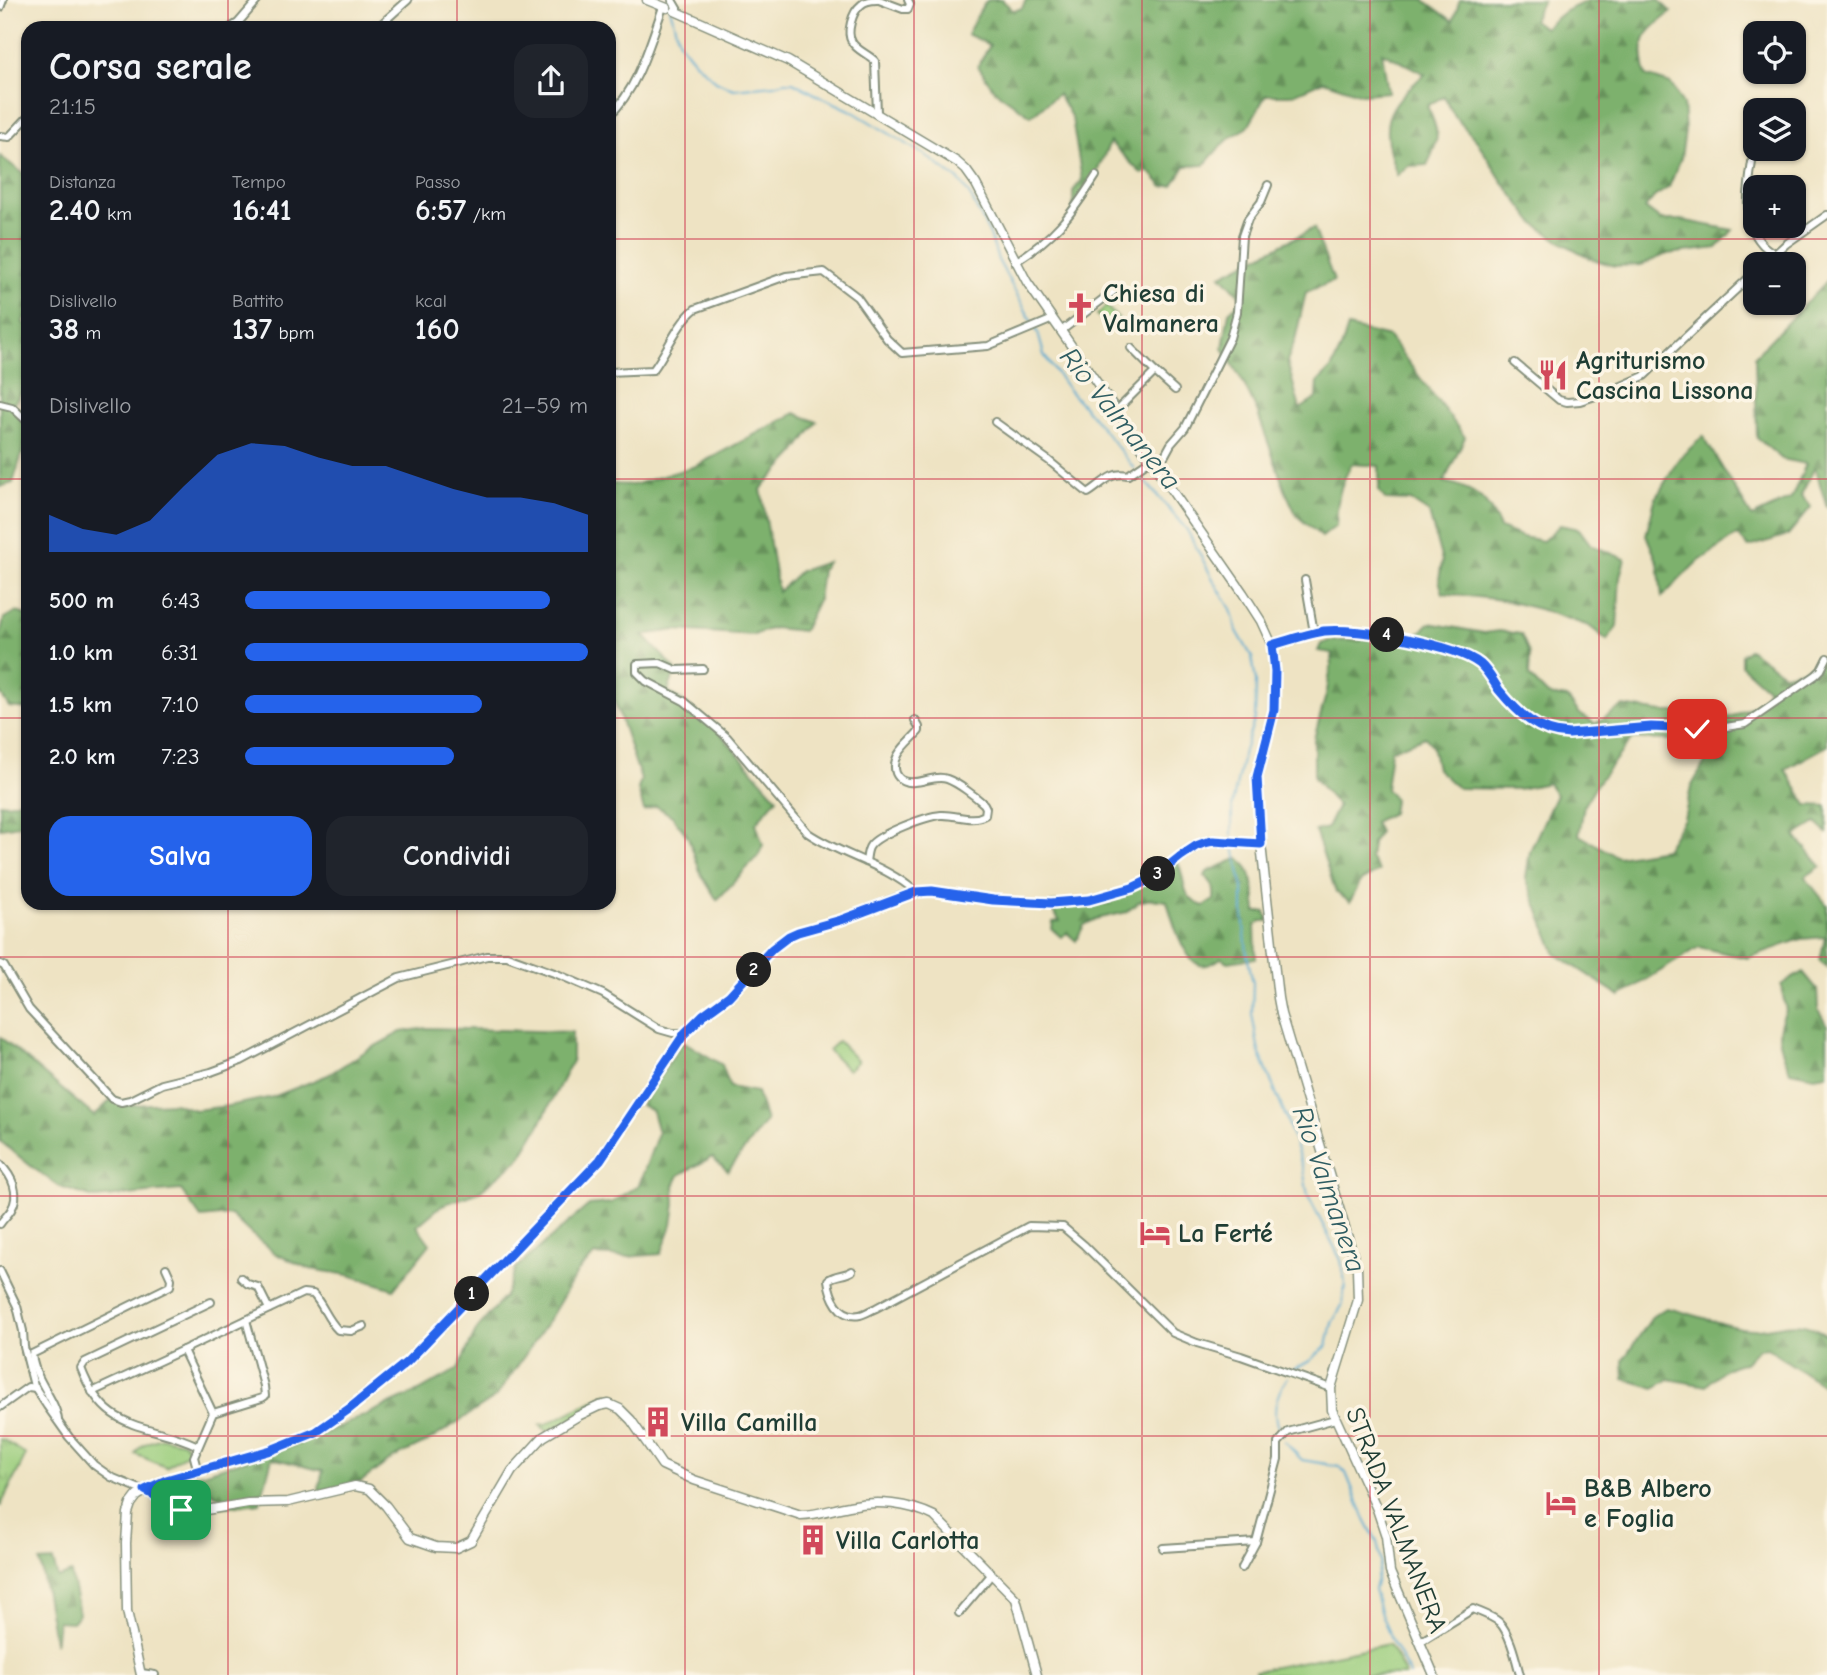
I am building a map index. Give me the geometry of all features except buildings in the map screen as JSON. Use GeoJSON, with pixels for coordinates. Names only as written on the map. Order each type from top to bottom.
{"type":"FeatureCollection","features":[{"type":"Feature","properties":{"kind":"street"},"geometry":{"type":"LineString","coordinates":[[0,8],[4,0]]}},
{"type":"Feature","properties":{"kind":"street"},"geometry":{"type":"LineString","coordinates":[[240,21],[258,0]]}},
{"type":"Feature","properties":{"kind":"street"},"geometry":{"type":"LineString","coordinates":[[385,21],[408,0]]}},
{"type":"Feature","properties":{"kind":"street","name":"STRADA VALMANERA"},"geometry":{"type":"LineString","coordinates":[[647,0],[788,61],[937,149],[966,170],[985,200],[1015,262],[1261,621],[1272,645],[1275,671],[1274,710],[1257,777],[1261,844],[1281,1014],[1357,1268],[1359,1300],[1331,1388],[1332,1409],[1377,1509],[1385,1536],[1390,1572],[1434,1675]]}},
{"type":"Feature","properties":{"kind":"street"},"geometry":{"type":"LineString","coordinates":[[616,110],[621,105],[671,10],[672,0]]}},
{"type":"Feature","properties":{"kind":"street"},"geometry":{"type":"LineString","coordinates":[[877,113],[874,61],[854,46],[850,39],[854,12],[862,3],[878,0],[908,9],[908,0]]}},
{"type":"Feature","properties":{"kind":"street"},"geometry":{"type":"LineString","coordinates":[[0,136],[9,137],[21,124]]}},
{"type":"Feature","properties":{"kind":"street"},"geometry":{"type":"LineString","coordinates":[[1753,161],[1747,212],[1751,226],[1762,244],[1772,252]]}},
{"type":"Feature","properties":{"kind":"street"},"geometry":{"type":"LineString","coordinates":[[1015,262],[1038,248],[1058,229],[1082,200],[1096,176]]}},
{"type":"Feature","properties":{"kind":"street"},"geometry":{"type":"LineString","coordinates":[[995,422],[1088,493],[1114,474],[1128,475],[1165,455],[1185,428],[1230,338],[1237,312],[1242,236],[1248,219],[1261,202],[1268,185]]}},
{"type":"Feature","properties":{"kind":"street"},"geometry":{"type":"LineString","coordinates":[[1777,252],[1827,215]]}},
{"type":"Feature","properties":{"kind":"street"},"geometry":{"type":"LineString","coordinates":[[616,372],[653,370],[683,319],[695,309],[786,276],[824,272],[857,297],[887,339],[902,353],[988,346],[1053,319]]}},
{"type":"Feature","properties":{"kind":"street"},"geometry":{"type":"LineString","coordinates":[[1515,363],[1559,400],[1580,401],[1608,392],[1644,376],[1743,283]]}},
{"type":"Feature","properties":{"kind":"street"},"geometry":{"type":"LineString","coordinates":[[1061,331],[1119,287]]}},
{"type":"Feature","properties":{"kind":"street"},"geometry":{"type":"LineString","coordinates":[[1131,348],[1175,390]]}},
{"type":"Feature","properties":{"kind":"street"},"geometry":{"type":"LineString","coordinates":[[1116,411],[1155,372]]}},
{"type":"Feature","properties":{"kind":"street"},"geometry":{"type":"LineString","coordinates":[[0,404],[12,407],[21,415]]}},
{"type":"Feature","properties":{"kind":"street"},"geometry":{"type":"LineString","coordinates":[[1305,580],[1314,634]]}},
{"type":"Feature","properties":{"kind":"street"},"geometry":{"type":"LineString","coordinates":[[1272,645],[1333,631],[1384,635],[1434,645],[1471,658],[1486,670],[1500,691],[1529,720],[1557,734],[1651,727],[1713,729],[1745,724],[1816,675],[1827,658]]}},
{"type":"Feature","properties":{"kind":"street"},"geometry":{"type":"LineString","coordinates":[[703,669],[676,670],[660,663],[637,664],[637,672],[646,681],[684,701],[727,737],[808,833],[824,844],[902,879],[916,892]]}},
{"type":"Feature","properties":{"kind":"street"},"geometry":{"type":"LineString","coordinates":[[866,862],[873,843],[925,818],[946,815],[975,818],[985,815],[984,804],[951,781],[939,778],[916,783],[904,781],[897,775],[897,757],[919,731],[915,720]]}},
{"type":"Feature","properties":{"kind":"street"},"geometry":{"type":"LineString","coordinates":[[155,1675],[141,1674],[127,1611],[125,1590],[128,1513],[137,1496],[166,1480],[271,1450],[316,1432],[407,1362],[600,1160],[685,1033],[703,1015],[729,996],[772,949],[789,936],[916,892],[932,891],[993,900],[1051,903],[1089,900],[1132,888],[1153,878],[1196,846],[1213,841],[1261,844]]}},
{"type":"Feature","properties":{"kind":"street"},"geometry":{"type":"LineString","coordinates":[[0,964],[4,966],[29,1009],[112,1099],[121,1102],[162,1084],[211,1072],[241,1061],[399,978],[487,956],[507,956],[556,975],[603,994],[659,1029],[685,1033]]}},
{"type":"Feature","properties":{"kind":"street"},"geometry":{"type":"LineString","coordinates":[[0,1164],[12,1180],[15,1197],[12,1209],[0,1224]]}},
{"type":"Feature","properties":{"kind":"street"},"geometry":{"type":"LineString","coordinates":[[852,1271],[844,1275],[834,1275],[828,1280],[829,1290],[836,1306],[851,1315],[859,1315],[1030,1226],[1063,1227],[1174,1333],[1331,1388]]}},
{"type":"Feature","properties":{"kind":"street"},"geometry":{"type":"LineString","coordinates":[[58,1422],[55,1409],[37,1374],[32,1354],[170,1286],[171,1279],[166,1268]]}},
{"type":"Feature","properties":{"kind":"street"},"geometry":{"type":"LineString","coordinates":[[0,1272],[17,1306],[34,1386],[58,1422],[78,1448],[101,1471],[145,1490],[181,1510],[194,1512],[248,1503],[288,1502],[355,1486],[369,1489],[386,1506],[410,1538],[436,1547],[456,1548],[471,1541],[512,1471],[543,1437],[578,1416],[609,1404],[620,1409],[631,1420],[662,1465],[684,1476],[801,1515],[816,1515],[850,1506],[892,1503],[925,1511],[934,1516],[1016,1599],[1037,1675]]}},
{"type":"Feature","properties":{"kind":"street"},"geometry":{"type":"LineString","coordinates":[[241,1278],[258,1287],[269,1309]]}},
{"type":"Feature","properties":{"kind":"street"},"geometry":{"type":"LineString","coordinates":[[92,1392],[303,1293],[313,1294],[320,1302],[328,1321],[338,1330],[351,1331],[363,1326]]}},
{"type":"Feature","properties":{"kind":"street"},"geometry":{"type":"LineString","coordinates":[[198,1446],[179,1437],[138,1427],[104,1407],[92,1392],[81,1368],[85,1362],[211,1302]]}},
{"type":"Feature","properties":{"kind":"street"},"geometry":{"type":"LineString","coordinates":[[198,1472],[194,1457],[213,1413],[265,1396],[246,1320]]}},
{"type":"Feature","properties":{"kind":"street"},"geometry":{"type":"LineString","coordinates":[[183,1350],[213,1413]]}},
{"type":"Feature","properties":{"kind":"street"},"geometry":{"type":"LineString","coordinates":[[0,1408],[30,1387],[37,1390]]}},
{"type":"Feature","properties":{"kind":"street"},"geometry":{"type":"LineString","coordinates":[[1242,1569],[1256,1542],[1278,1459],[1278,1443],[1288,1432],[1335,1419]]}},
{"type":"Feature","properties":{"kind":"street"},"geometry":{"type":"LineString","coordinates":[[1163,1548],[1256,1542]]}},
{"type":"Feature","properties":{"kind":"street"},"geometry":{"type":"LineString","coordinates":[[959,1613],[991,1575]]}},
{"type":"Feature","properties":{"kind":"street"},"geometry":{"type":"LineString","coordinates":[[1420,1642],[1474,1609],[1490,1616],[1501,1625],[1511,1645],[1520,1675]]}},
{"type":"Feature","properties":{"kind":"green space"},"geometry":{"type":"Polygon","coordinates":[[[1002,0],[1014,11],[1022,8],[1026,0],[1424,0],[1453,21],[1460,0],[1543,0],[1533,20],[1544,28],[1565,11],[1589,0],[1659,0],[1671,12],[1645,39],[1642,53],[1646,76],[1671,84],[1683,104],[1685,131],[1681,158],[1669,187],[1654,197],[1645,208],[1661,220],[1681,220],[1733,230],[1717,248],[1667,254],[1641,265],[1615,266],[1592,259],[1535,224],[1502,181],[1477,141],[1455,117],[1444,96],[1427,106],[1437,136],[1427,165],[1408,166],[1397,175],[1388,142],[1388,119],[1400,98],[1425,74],[1382,52],[1388,92],[1362,94],[1323,81],[1291,95],[1266,95],[1247,128],[1231,137],[1204,165],[1185,166],[1173,185],[1163,187],[1149,171],[1142,174],[1110,142],[1095,176],[1073,210],[1073,191],[1082,180],[1072,118],[1058,94],[1031,116],[994,90],[978,66],[990,45],[967,34],[985,2],[1002,0]]]}},
{"type":"Feature","properties":{"kind":"green space"},"geometry":{"type":"Polygon","coordinates":[[[0,156],[21,172],[21,393],[12,406],[21,415],[21,457],[13,483],[0,487],[0,156]]]}},
{"type":"Feature","properties":{"kind":"green space"},"geometry":{"type":"Polygon","coordinates":[[[1314,228],[1334,281],[1306,292],[1295,340],[1287,361],[1300,409],[1317,398],[1318,382],[1331,369],[1348,327],[1389,337],[1465,437],[1444,482],[1479,496],[1491,509],[1500,528],[1522,537],[1543,541],[1560,525],[1579,529],[1591,545],[1625,559],[1620,576],[1617,627],[1607,640],[1589,626],[1539,609],[1502,600],[1443,593],[1439,580],[1442,561],[1429,513],[1411,501],[1386,500],[1379,491],[1379,466],[1352,464],[1340,494],[1336,526],[1322,537],[1297,516],[1257,411],[1223,348],[1229,312],[1243,299],[1221,275],[1314,228]]]}},
{"type":"Feature","properties":{"kind":"green space"},"geometry":{"type":"Polygon","coordinates":[[[1827,281],[1827,508],[1815,467],[1801,495],[1811,507],[1788,535],[1749,547],[1737,535],[1695,564],[1662,597],[1658,563],[1646,535],[1655,500],[1677,461],[1703,436],[1752,517],[1791,499],[1806,464],[1782,459],[1757,438],[1755,356],[1794,315],[1806,315],[1806,303],[1827,281]]]}},
{"type":"Feature","properties":{"kind":"green space"},"geometry":{"type":"Polygon","coordinates":[[[1106,306],[1120,321],[1111,330],[1097,315],[1106,306]]]}},
{"type":"Feature","properties":{"kind":"green space"},"geometry":{"type":"Polygon","coordinates":[[[795,413],[817,422],[794,454],[761,489],[778,592],[800,571],[827,562],[822,570],[818,600],[803,631],[773,628],[754,635],[675,630],[643,635],[676,670],[668,691],[710,722],[777,798],[756,823],[763,845],[758,856],[717,900],[701,874],[688,837],[672,816],[656,806],[644,811],[638,789],[641,780],[616,705],[616,484],[633,485],[696,466],[795,413]]]}},
{"type":"Feature","properties":{"kind":"green space"},"geometry":{"type":"Polygon","coordinates":[[[17,612],[21,613],[21,708],[9,707],[0,693],[0,636],[4,618],[17,612]]]}},
{"type":"Feature","properties":{"kind":"green space"},"geometry":{"type":"Polygon","coordinates":[[[1429,623],[1484,633],[1499,631],[1521,634],[1530,655],[1529,676],[1548,695],[1567,698],[1580,714],[1595,724],[1623,706],[1662,712],[1689,712],[1718,719],[1736,715],[1762,701],[1768,689],[1741,665],[1741,655],[1749,649],[1784,674],[1802,670],[1827,658],[1827,746],[1785,769],[1807,805],[1827,806],[1827,833],[1816,823],[1795,836],[1821,866],[1805,877],[1827,905],[1827,967],[1820,961],[1825,937],[1801,939],[1747,958],[1699,947],[1620,996],[1556,954],[1526,878],[1530,851],[1556,795],[1548,783],[1518,789],[1458,788],[1437,769],[1432,745],[1425,737],[1391,750],[1386,789],[1394,799],[1392,813],[1374,822],[1379,832],[1372,843],[1370,858],[1379,871],[1361,881],[1350,902],[1336,892],[1315,831],[1327,828],[1338,806],[1314,778],[1314,739],[1327,691],[1333,653],[1318,651],[1321,644],[1329,641],[1381,637],[1414,643],[1429,623]],[[1681,728],[1674,740],[1632,739],[1598,782],[1584,805],[1579,835],[1618,857],[1665,849],[1684,819],[1691,787],[1706,761],[1696,729],[1681,728]]]}},
{"type":"Feature","properties":{"kind":"green space"},"geometry":{"type":"Polygon","coordinates":[[[21,799],[21,824],[0,828],[0,803],[16,802],[21,799]]]}},
{"type":"Feature","properties":{"kind":"green space"},"geometry":{"type":"Polygon","coordinates":[[[1239,858],[1251,875],[1256,912],[1265,912],[1269,921],[1255,925],[1256,958],[1228,962],[1221,958],[1211,964],[1200,965],[1183,947],[1167,901],[1151,899],[1138,902],[1127,912],[1096,919],[1084,925],[1076,941],[1067,933],[1061,937],[1052,929],[1053,922],[1060,921],[1052,910],[1051,903],[1089,900],[1132,888],[1176,860],[1186,892],[1190,898],[1204,906],[1214,900],[1213,886],[1205,876],[1207,872],[1239,858]]]}},
{"type":"Feature","properties":{"kind":"green space"},"geometry":{"type":"Polygon","coordinates":[[[1803,972],[1817,989],[1818,1010],[1827,1026],[1827,1074],[1814,1076],[1790,1071],[1781,1048],[1779,1034],[1786,1011],[1781,985],[1803,972]]]}},
{"type":"Feature","properties":{"kind":"green space"},"geometry":{"type":"Polygon","coordinates":[[[427,1028],[572,1032],[572,1061],[519,1159],[477,1193],[442,1205],[417,1226],[430,1244],[394,1289],[349,1275],[310,1269],[276,1254],[231,1215],[201,1218],[181,1190],[94,1198],[60,1187],[0,1141],[0,1037],[94,1116],[112,1099],[130,1105],[174,1103],[195,1110],[273,1097],[328,1075],[401,1032],[427,1028]]]}},
{"type":"Feature","properties":{"kind":"green space"},"geometry":{"type":"Polygon","coordinates":[[[683,1041],[722,1065],[730,1087],[757,1092],[766,1121],[728,1171],[712,1157],[679,1175],[674,1186],[672,1225],[661,1254],[626,1257],[595,1255],[578,1271],[547,1323],[496,1397],[427,1442],[393,1458],[355,1486],[320,1495],[323,1471],[272,1458],[260,1503],[219,1507],[224,1499],[207,1490],[202,1499],[182,1492],[179,1480],[305,1442],[419,1391],[458,1369],[477,1329],[505,1296],[516,1268],[589,1205],[611,1203],[639,1185],[658,1133],[652,1111],[641,1105],[683,1041]]]}},
{"type":"Feature","properties":{"kind":"green space"},"geometry":{"type":"Polygon","coordinates":[[[838,1041],[858,1061],[848,1070],[828,1050],[838,1041]]]}},
{"type":"Feature","properties":{"kind":"green space"},"geometry":{"type":"Polygon","coordinates":[[[1666,1308],[1741,1328],[1793,1324],[1815,1328],[1827,1335],[1827,1388],[1767,1348],[1758,1349],[1745,1363],[1723,1370],[1706,1386],[1669,1379],[1655,1388],[1624,1379],[1623,1360],[1653,1316],[1666,1308]]]}},
{"type":"Feature","properties":{"kind":"green space"},"geometry":{"type":"Polygon","coordinates":[[[607,1394],[608,1401],[547,1431],[540,1425],[545,1425],[607,1394]]]}},
{"type":"Feature","properties":{"kind":"green space"},"geometry":{"type":"Polygon","coordinates":[[[163,1438],[183,1442],[190,1451],[166,1467],[135,1454],[151,1441],[163,1438]]]}},
{"type":"Feature","properties":{"kind":"green space"},"geometry":{"type":"Polygon","coordinates":[[[0,1439],[26,1455],[0,1507],[0,1439]]]}},
{"type":"Feature","properties":{"kind":"green space"},"geometry":{"type":"Polygon","coordinates":[[[53,1561],[58,1578],[71,1573],[79,1614],[72,1622],[58,1621],[55,1644],[40,1562],[53,1561]]]}},
{"type":"Feature","properties":{"kind":"green space"},"geometry":{"type":"Polygon","coordinates":[[[1389,1644],[1406,1675],[1256,1675],[1255,1671],[1389,1644]]]}},
{"type":"Feature","properties":{"kind":"waterway","name":"Rio Valmanera"},"geometry":{"type":"LineString","coordinates":[[670,8],[679,42],[716,81],[733,89],[793,82],[850,110],[925,155],[960,181],[972,199],[990,235],[998,260],[1038,333],[1044,355],[1067,388],[1134,468]]}},
{"type":"Feature","properties":{"kind":"waterway","name":"Rio Valmanera"},"geometry":{"type":"LineString","coordinates":[[1137,472],[1187,530],[1231,609],[1237,631],[1252,657],[1256,681],[1255,718],[1244,751],[1232,805],[1232,836]]}},
{"type":"Feature","properties":{"kind":"waterway","name":"Rio Valmanera"},"geometry":{"type":"LineString","coordinates":[[1234,847],[1243,888],[1247,954],[1253,983],[1252,1014],[1259,1052],[1286,1117],[1303,1169],[1308,1196],[1341,1260],[1345,1283],[1343,1304],[1332,1323],[1327,1346],[1292,1372]]}},
{"type":"Feature","properties":{"kind":"waterway","name":"Rio Valmanera"},"geometry":{"type":"LineString","coordinates":[[1282,1436],[1275,1413],[1277,1398],[1288,1377]]}},
{"type":"Feature","properties":{"kind":"waterway","name":"Rio Valmanera"},"geometry":{"type":"LineString","coordinates":[[1284,1441],[1302,1460],[1339,1466],[1346,1473],[1377,1542],[1381,1561],[1374,1590],[1380,1611],[1410,1675]]}},
{"type":"Feature","properties":{"kind":"place","name":"Chiesa di Valmanera"},"geometry":{"type":"Point","coordinates":[1080,308]}},
{"type":"Feature","properties":{"kind":"place","name":"Agriturismo Cascina Lissona"},"geometry":{"type":"Point","coordinates":[1553,375]}},
{"type":"Feature","properties":{"kind":"place","name":"La Ferté"},"geometry":{"type":"Point","coordinates":[1155,1233]}},
{"type":"Feature","properties":{"kind":"place","name":"Villa Camilla"},"geometry":{"type":"Point","coordinates":[658,1422]}},
{"type":"Feature","properties":{"kind":"place","name":"B&B Albero e Foglia"},"geometry":{"type":"Point","coordinates":[1561,1503]}},
{"type":"Feature","properties":{"kind":"place","name":"Villa Carlotta"},"geometry":{"type":"Point","coordinates":[813,1540]}},
{"type":"Feature","properties":{"kind":"route"},"geometry":{"type":"LineString","coordinates":[[181,1510],[145,1490],[166,1480],[293,1443],[316,1432],[329,1425],[407,1362],[600,1160],[680,1039],[703,1015],[738,988],[780,941],[798,932],[841,920],[916,892],[932,891],[993,900],[1051,903],[1089,900],[1110,896],[1153,878],[1181,856],[1204,843],[1213,841],[1261,844],[1257,777],[1274,710],[1275,671],[1272,645],[1322,631],[1353,631],[1434,645],[1471,658],[1480,664],[1500,691],[1529,720],[1557,734],[1636,727],[1697,729]]}}]}
